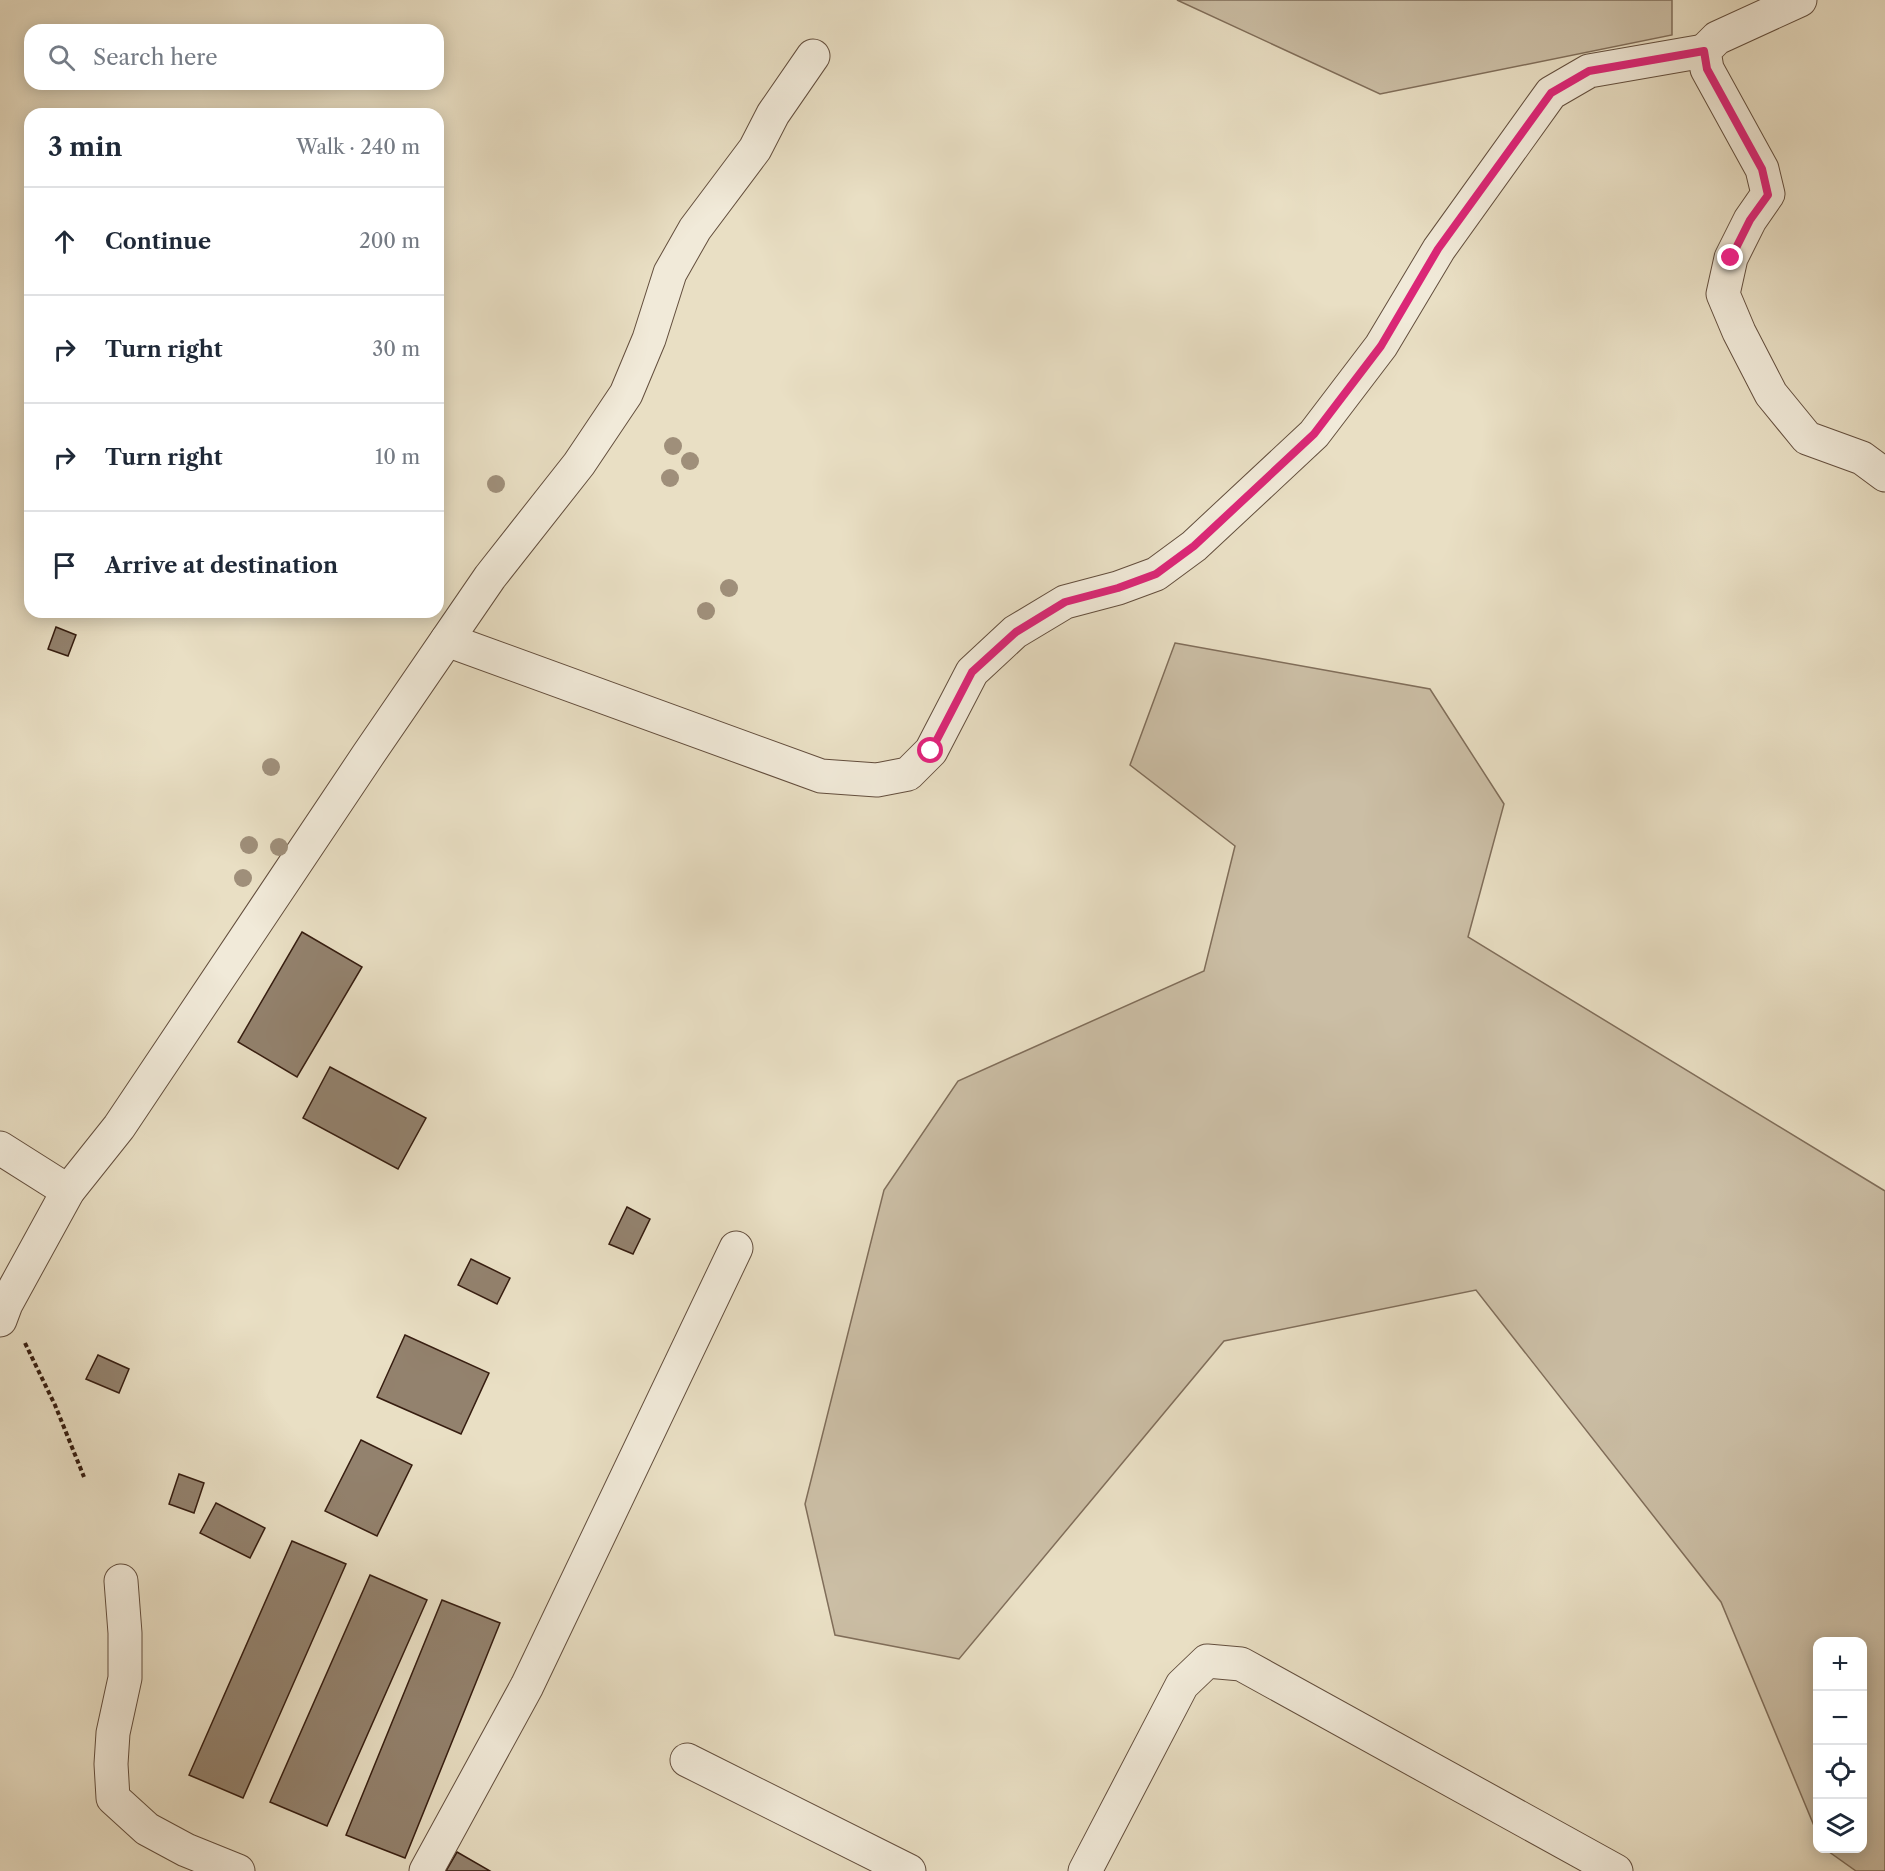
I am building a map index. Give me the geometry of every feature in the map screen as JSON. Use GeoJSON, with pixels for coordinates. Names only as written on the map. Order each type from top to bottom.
{"type":"FeatureCollection","features":[{"type":"Feature","properties":{"kind":"street"},"geometry":{"type":"LineString","coordinates":[[447,640],[821,776],[877,780],[908,774],[931,751],[972,672],[1016,632],[1065,602],[1118,588],[1156,574],[1194,546],[1314,434],[1381,346],[1438,249],[1551,93],[1589,71],[1704,51],[1717,38],[1800,0]]}},
{"type":"Feature","properties":{"kind":"street"},"geometry":{"type":"LineString","coordinates":[[1704,51],[1707,69],[1762,169],[1768,195],[1750,220],[1731,258],[1723,294],[1738,332],[1771,394],[1807,438],[1862,458],[1885,475]]}},
{"type":"Feature","properties":{"kind":"street"},"geometry":{"type":"LineString","coordinates":[[3,1312],[68,1191],[119,1127],[490,577],[579,464],[626,394],[649,339],[670,273],[695,229],[755,149],[772,114],[813,56]]}},
{"type":"Feature","properties":{"kind":"street"},"geometry":{"type":"LineString","coordinates":[[0,1148],[68,1191]]}},
{"type":"Feature","properties":{"kind":"street"},"geometry":{"type":"LineString","coordinates":[[426,1871],[527,1686],[736,1248]]}},
{"type":"Feature","properties":{"kind":"street"},"geometry":{"type":"LineString","coordinates":[[121,1581],[125,1633],[125,1678],[113,1733],[111,1764],[113,1798],[147,1829],[186,1850],[238,1871]]}},
{"type":"Feature","properties":{"kind":"street"},"geometry":{"type":"LineString","coordinates":[[1085,1871],[1182,1685],[1207,1661],[1241,1664],[1616,1871]]}},
{"type":"Feature","properties":{"kind":"street"},"geometry":{"type":"LineString","coordinates":[[687,1760],[909,1871]]}},
{"type":"Feature","properties":{"kind":"path"},"geometry":{"type":"LineString","coordinates":[[3,1312],[55,1405],[84,1477]]}},
{"type":"Feature","properties":{"kind":"shaded area"},"geometry":{"type":"Polygon","coordinates":[[[1177,0],[1672,0],[1672,35],[1380,94],[1177,0]]]}},
{"type":"Feature","properties":{"kind":"shaded area"},"geometry":{"type":"Polygon","coordinates":[[[1175,643],[1430,689],[1504,804],[1468,937],[1885,1191],[1885,1871],[1856,1871],[1831,1853],[1867,1853],[1867,1637],[1813,1637],[1813,1823],[1721,1602],[1476,1290],[1224,1341],[959,1659],[835,1635],[805,1504],[884,1190],[958,1081],[1204,971],[1235,846],[1130,765],[1175,643]]]}},
{"type":"Feature","properties":{"kind":"building"},"geometry":{"type":"Polygon","coordinates":[[[56,627],[76,635],[68,656],[48,649],[56,627]]]}},
{"type":"Feature","properties":{"kind":"building"},"geometry":{"type":"Polygon","coordinates":[[[302,932],[362,967],[297,1077],[238,1042],[302,932]]]}},
{"type":"Feature","properties":{"kind":"building"},"geometry":{"type":"Polygon","coordinates":[[[330,1067],[426,1118],[398,1169],[303,1118],[330,1067]]]}},
{"type":"Feature","properties":{"kind":"building"},"geometry":{"type":"Polygon","coordinates":[[[627,1207],[650,1219],[633,1254],[609,1244],[627,1207]]]}},
{"type":"Feature","properties":{"kind":"building"},"geometry":{"type":"Polygon","coordinates":[[[471,1259],[510,1278],[497,1304],[458,1285],[471,1259]]]}},
{"type":"Feature","properties":{"kind":"building"},"geometry":{"type":"Polygon","coordinates":[[[405,1335],[489,1373],[461,1434],[377,1397],[405,1335]]]}},
{"type":"Feature","properties":{"kind":"building"},"geometry":{"type":"Polygon","coordinates":[[[98,1355],[129,1369],[119,1393],[86,1379],[98,1355]]]}},
{"type":"Feature","properties":{"kind":"building"},"geometry":{"type":"Polygon","coordinates":[[[361,1440],[412,1465],[377,1536],[325,1511],[361,1440]]]}},
{"type":"Feature","properties":{"kind":"building"},"geometry":{"type":"Polygon","coordinates":[[[179,1474],[204,1483],[194,1513],[169,1504],[179,1474]]]}},
{"type":"Feature","properties":{"kind":"building"},"geometry":{"type":"Polygon","coordinates":[[[216,1503],[265,1528],[250,1558],[200,1533],[216,1503]]]}},
{"type":"Feature","properties":{"kind":"building"},"geometry":{"type":"Polygon","coordinates":[[[292,1541],[346,1564],[243,1798],[189,1775],[292,1541]]]}},
{"type":"Feature","properties":{"kind":"building"},"geometry":{"type":"Polygon","coordinates":[[[370,1575],[427,1600],[327,1826],[270,1802],[370,1575]]]}},
{"type":"Feature","properties":{"kind":"building"},"geometry":{"type":"Polygon","coordinates":[[[442,1600],[500,1623],[405,1858],[346,1835],[442,1600]]]}},
{"type":"Feature","properties":{"kind":"building"},"geometry":{"type":"Polygon","coordinates":[[[457,1852],[490,1871],[446,1871],[457,1852]]]}},
{"type":"Feature","properties":{"kind":"route"},"geometry":{"type":"LineString","coordinates":[[931,751],[972,672],[1016,632],[1065,602],[1118,588],[1156,574],[1194,546],[1314,434],[1381,346],[1438,249],[1551,93],[1589,71],[1704,51],[1707,69],[1762,169],[1768,195],[1750,220],[1731,258]]}}]}
